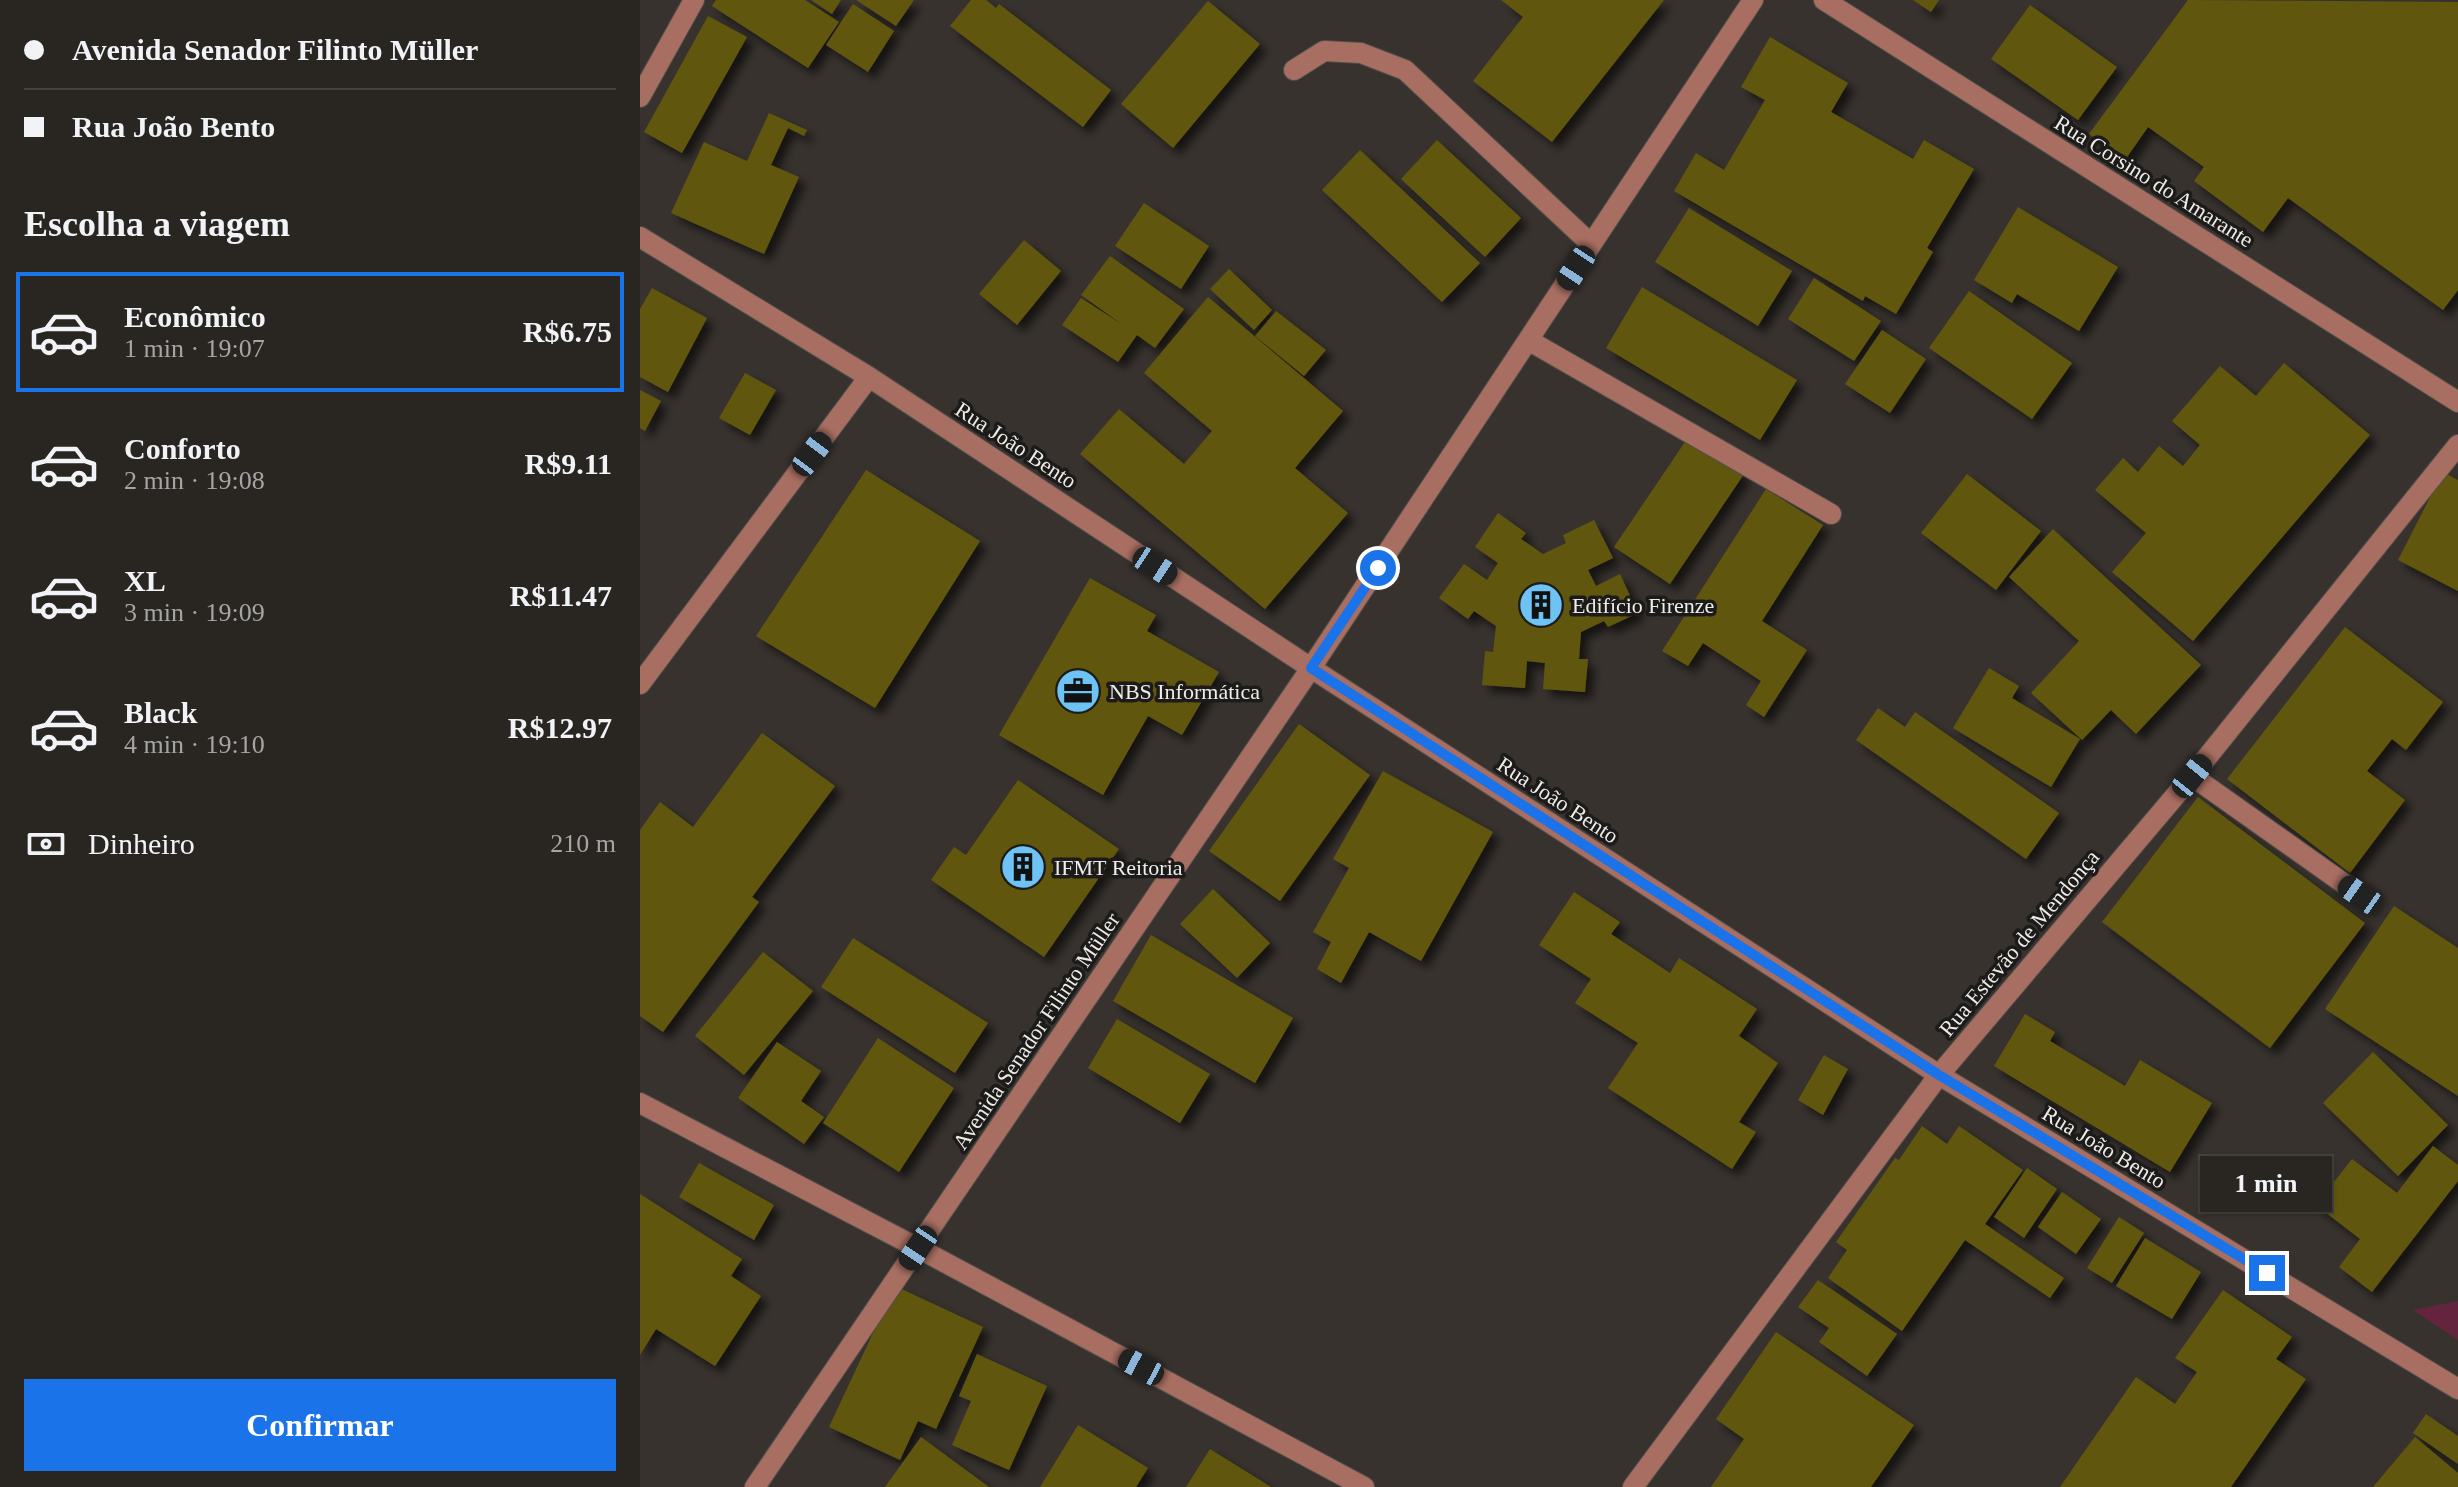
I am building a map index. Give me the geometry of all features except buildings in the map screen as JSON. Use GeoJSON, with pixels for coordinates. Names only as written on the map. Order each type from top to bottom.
{"type":"FeatureCollection","features":[{"type":"Feature","properties":{"kind":"street"},"geometry":{"type":"LineString","coordinates":[[640,97],[694,0]]}},
{"type":"Feature","properties":{"kind":"street","name":"Avenida Senador Filinto Müller"},"geometry":{"type":"LineString","coordinates":[[755,1487],[1311,668],[1753,0]]}},
{"type":"Feature","properties":{"kind":"street","name":"Rua Corsino do Amarante"},"geometry":{"type":"LineString","coordinates":[[1824,0],[2458,402]]}},
{"type":"Feature","properties":{"kind":"street"},"geometry":{"type":"LineString","coordinates":[[1294,70],[1324,51],[1361,53],[1405,70],[1591,244]]}},
{"type":"Feature","properties":{"kind":"street","name":"Rua João Bento"},"geometry":{"type":"LineString","coordinates":[[640,237],[869,377],[1939,1075],[2458,1389]]}},
{"type":"Feature","properties":{"kind":"street"},"geometry":{"type":"LineString","coordinates":[[1528,340],[1831,514]]}},
{"type":"Feature","properties":{"kind":"street"},"geometry":{"type":"LineString","coordinates":[[640,684],[869,377]]}},
{"type":"Feature","properties":{"kind":"street","name":"Rua Estevão de Mendonça"},"geometry":{"type":"LineString","coordinates":[[1633,1487],[1939,1075],[2192,776],[2458,445]]}},
{"type":"Feature","properties":{"kind":"street"},"geometry":{"type":"LineString","coordinates":[[2192,776],[2360,895]]}},
{"type":"Feature","properties":{"kind":"street"},"geometry":{"type":"LineString","coordinates":[[640,1103],[1364,1487]]}},
{"type":"Feature","properties":{"kind":"shaded area"},"geometry":{"type":"Polygon","coordinates":[[[2458,1301],[2458,1340],[2413,1310],[2458,1301]]]}},
{"type":"Feature","properties":{"kind":"place","name":"Edifício Firenze"},"geometry":{"type":"Point","coordinates":[1541,605]}},
{"type":"Feature","properties":{"kind":"place","name":"NBS Informática"},"geometry":{"type":"Point","coordinates":[1078,691]}},
{"type":"Feature","properties":{"kind":"place","name":"IFMT Reitoria"},"geometry":{"type":"Point","coordinates":[1023,867]}},
{"type":"Feature","properties":{"kind":"route"},"geometry":{"type":"LineString","coordinates":[[1378,568],[1311,668],[1939,1075],[2267,1273]]}}]}
